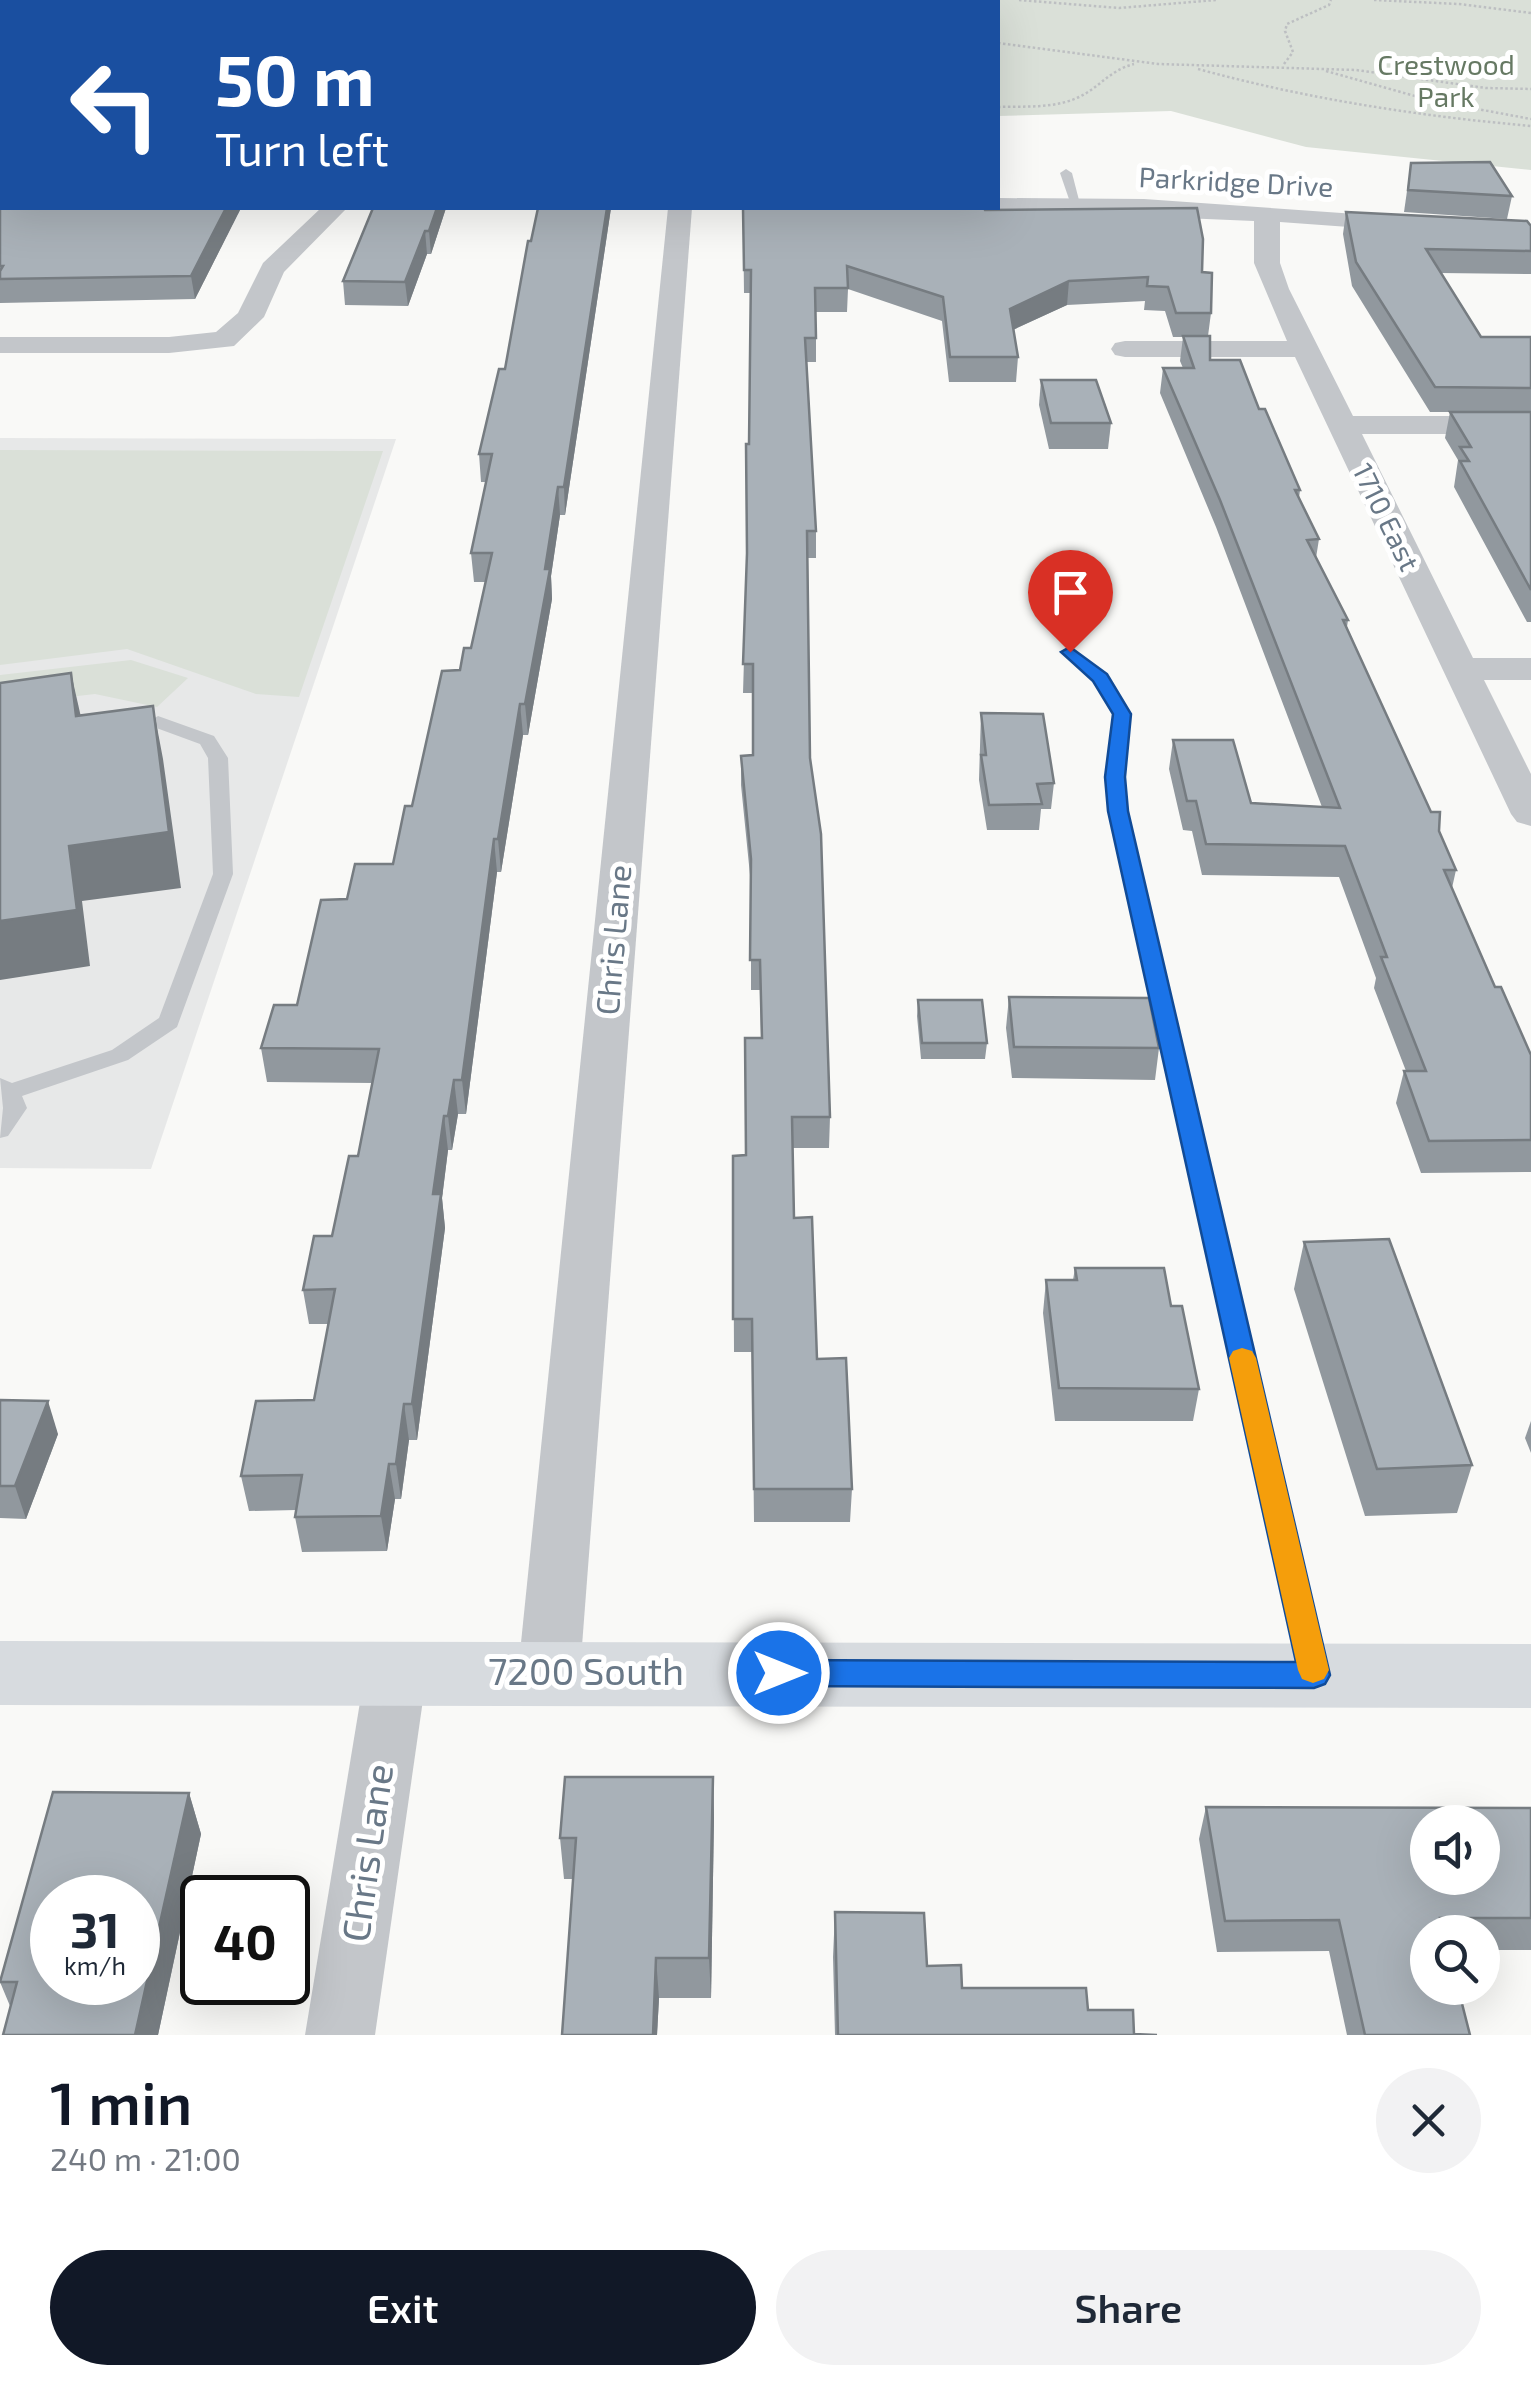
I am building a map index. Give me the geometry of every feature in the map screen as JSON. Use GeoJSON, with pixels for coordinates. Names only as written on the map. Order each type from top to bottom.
{"type":"FeatureCollection","features":[{"type":"Feature","properties":{"kind":"street","name":"Parkridge Drive"},"geometry":{"type":"LineString","coordinates":[[1000,205],[1267,214],[1437,226]]}},
{"type":"Feature","properties":{"kind":"street"},"geometry":{"type":"LineString","coordinates":[[0,345],[169,345],[224,340],[250,317],[272,269],[333,210]]}},
{"type":"Feature","properties":{"kind":"street","name":"Chris Lane"},"geometry":{"type":"LineString","coordinates":[[550,1672],[680,210]]}},
{"type":"Feature","properties":{"kind":"street","name":"1710 East"},"geometry":{"type":"LineString","coordinates":[[1267,214],[1267,263],[1304,349],[1531,814]]}},
{"type":"Feature","properties":{"kind":"street"},"geometry":{"type":"LineString","coordinates":[[1124,349],[1304,349]]}},
{"type":"Feature","properties":{"kind":"street"},"geometry":{"type":"LineString","coordinates":[[1341,425],[1531,425]]}},
{"type":"Feature","properties":{"kind":"street"},"geometry":{"type":"LineString","coordinates":[[1460,670],[1531,670]]}},
{"type":"Feature","properties":{"kind":"street","name":"Chris Lane"},"geometry":{"type":"LineString","coordinates":[[340,2035],[396,1672]]}},
{"type":"Feature","properties":{"kind":"street","name":"7200 South"},"geometry":{"type":"LineString","coordinates":[[0,1673],[1531,1676]]}},
{"type":"Feature","properties":{"kind":"lane"},"geometry":{"type":"LineString","coordinates":[[1066,172],[1076,205]]}},
{"type":"Feature","properties":{"kind":"lane"},"geometry":{"type":"LineString","coordinates":[[1070,652],[1100,678],[1122,714],[1115,777],[1118,811],[1314,1675]]}},
{"type":"Feature","properties":{"kind":"lane"},"geometry":{"type":"LineString","coordinates":[[0,1130],[15,1108],[4,1089],[120,1054],[169,1022],[223,874],[218,758],[207,740],[158,722]]}},
{"type":"Feature","properties":{"kind":"path"},"geometry":{"type":"LineString","coordinates":[[1019,0],[1112,8],[1216,0]]}},
{"type":"Feature","properties":{"kind":"path"},"geometry":{"type":"LineString","coordinates":[[1156,0],[1172,3]]}},
{"type":"Feature","properties":{"kind":"path"},"geometry":{"type":"LineString","coordinates":[[1284,66],[1293,52],[1284,31],[1287,24],[1328,5],[1330,0]]}},
{"type":"Feature","properties":{"kind":"path"},"geometry":{"type":"LineString","coordinates":[[1374,0],[1459,4],[1531,14]]}},
{"type":"Feature","properties":{"kind":"path"},"geometry":{"type":"LineString","coordinates":[[1000,43],[1188,66],[1306,66],[1384,72],[1472,89],[1531,89]]}},
{"type":"Feature","properties":{"kind":"path"},"geometry":{"type":"LineString","coordinates":[[1000,107],[1072,100],[1090,90],[1110,70],[1144,62]]}},
{"type":"Feature","properties":{"kind":"path"},"geometry":{"type":"LineString","coordinates":[[1188,66],[1270,89],[1405,114],[1531,123]]}},
{"type":"Feature","properties":{"kind":"path"},"geometry":{"type":"LineString","coordinates":[[1306,66],[1531,123]]}},
{"type":"Feature","properties":{"kind":"shaded area"},"geometry":{"type":"Polygon","coordinates":[[[0,438],[396,439],[151,1169],[0,1168],[0,438]]]}},
{"type":"Feature","properties":{"kind":"green space","name":"Crestwood Park"},"geometry":{"type":"Polygon","coordinates":[[[1000,0],[1531,0],[1531,170],[1306,147],[1171,111],[1000,116],[1000,0]]]}},
{"type":"Feature","properties":{"kind":"green space"},"geometry":{"type":"Polygon","coordinates":[[[0,450],[383,451],[299,697],[256,694],[127,649],[0,665],[0,450]]]}},
{"type":"Feature","properties":{"kind":"green space"},"geometry":{"type":"Polygon","coordinates":[[[131,660],[188,678],[157,707],[95,694],[0,705],[0,675],[131,660]]]}},
{"type":"Feature","properties":{"kind":"building"},"geometry":{"type":"Polygon","coordinates":[[[1490,162],[1512,196],[1408,190],[1411,163],[1490,162]]]}},
{"type":"Feature","properties":{"kind":"building"},"geometry":{"type":"Polygon","coordinates":[[[1197,208],[1203,239],[1202,272],[1212,273],[1211,313],[1176,313],[1168,287],[1147,286],[1148,277],[1069,281],[1010,309],[1018,357],[950,357],[943,297],[847,266],[848,288],[815,288],[816,338],[805,338],[816,531],[807,531],[810,758],[821,834],[830,1117],[792,1117],[794,1218],[812,1217],[817,1359],[846,1358],[852,1489],[754,1489],[752,1319],[733,1319],[733,1156],[746,1155],[745,1038],[762,1038],[760,960],[750,960],[751,859],[741,756],[753,755],[753,664],[743,664],[751,270],[744,270],[743,210],[1197,208]]]}},
{"type":"Feature","properties":{"kind":"building"},"geometry":{"type":"Polygon","coordinates":[[[0,210],[225,210],[191,276],[0,279],[0,210]]]}},
{"type":"Feature","properties":{"kind":"building"},"geometry":{"type":"Polygon","coordinates":[[[372,210],[436,210],[405,282],[343,281],[372,210]]]}},
{"type":"Feature","properties":{"kind":"building"},"geometry":{"type":"Polygon","coordinates":[[[538,210],[607,210],[564,487],[558,487],[545,569],[550,569],[525,704],[520,704],[498,839],[494,839],[462,1080],[454,1080],[448,1116],[444,1116],[433,1194],[441,1194],[412,1404],[404,1404],[396,1464],[389,1464],[381,1516],[295,1517],[302,1475],[241,1476],[256,1401],[314,1400],[335,1289],[303,1290],[314,1236],[332,1236],[349,1156],[358,1156],[379,1049],[261,1048],[274,1005],[297,1005],[321,900],[347,899],[355,864],[393,864],[405,806],[412,806],[442,671],[460,670],[464,648],[471,648],[492,553],[471,553],[492,454],[479,454],[499,369],[505,369],[538,210]]]}},
{"type":"Feature","properties":{"kind":"building"},"geometry":{"type":"Polygon","coordinates":[[[1346,212],[1527,221],[1531,226],[1531,251],[1426,249],[1481,337],[1531,337],[1531,388],[1435,387],[1356,262],[1346,212]]]}},
{"type":"Feature","properties":{"kind":"building"},"geometry":{"type":"Polygon","coordinates":[[[1183,336],[1210,336],[1210,360],[1240,360],[1259,409],[1265,409],[1300,490],[1295,490],[1319,539],[1307,540],[1348,620],[1343,620],[1431,812],[1440,812],[1439,831],[1456,870],[1444,870],[1495,987],[1501,987],[1531,1055],[1531,1140],[1429,1141],[1404,1071],[1426,1071],[1381,957],[1387,957],[1345,846],[1206,844],[1196,801],[1187,801],[1173,740],[1233,740],[1251,803],[1340,808],[1220,500],[1163,368],[1194,368],[1183,336]]]}},
{"type":"Feature","properties":{"kind":"building"},"geometry":{"type":"Polygon","coordinates":[[[1041,380],[1096,380],[1111,423],[1051,423],[1041,380]]]}},
{"type":"Feature","properties":{"kind":"building"},"geometry":{"type":"Polygon","coordinates":[[[1450,412],[1531,412],[1531,590],[1460,461],[1469,461],[1460,447],[1471,447],[1450,412]]]}},
{"type":"Feature","properties":{"kind":"building"},"geometry":{"type":"Polygon","coordinates":[[[71,673],[76,716],[153,706],[169,832],[69,846],[77,910],[0,921],[0,683],[71,673]]]}},
{"type":"Feature","properties":{"kind":"building"},"geometry":{"type":"Polygon","coordinates":[[[981,713],[1043,714],[1054,783],[1037,784],[1042,804],[989,805],[981,755],[986,755],[981,713]]]}},
{"type":"Feature","properties":{"kind":"building"},"geometry":{"type":"Polygon","coordinates":[[[1009,997],[1149,998],[1159,1048],[1014,1047],[1009,997]]]}},
{"type":"Feature","properties":{"kind":"building"},"geometry":{"type":"Polygon","coordinates":[[[918,1000],[982,1000],[987,1043],[922,1043],[918,1000]]]}},
{"type":"Feature","properties":{"kind":"building"},"geometry":{"type":"Polygon","coordinates":[[[1389,1239],[1472,1465],[1377,1469],[1304,1242],[1389,1239]]]}},
{"type":"Feature","properties":{"kind":"building"},"geometry":{"type":"Polygon","coordinates":[[[1075,1268],[1164,1268],[1171,1306],[1182,1306],[1199,1389],[1059,1388],[1046,1280],[1077,1280],[1075,1268]]]}},
{"type":"Feature","properties":{"kind":"building"},"geometry":{"type":"Polygon","coordinates":[[[0,1400],[48,1401],[15,1486],[0,1486],[0,1400]]]}},
{"type":"Feature","properties":{"kind":"building"},"geometry":{"type":"Polygon","coordinates":[[[565,1777],[713,1777],[709,1958],[656,1958],[653,2035],[562,2035],[576,1838],[560,1838],[565,1777]]]}},
{"type":"Feature","properties":{"kind":"building"},"geometry":{"type":"Polygon","coordinates":[[[53,1792],[189,1793],[160,1923],[160,1875],[30,1875],[30,2005],[142,2005],[135,2035],[3,2035],[17,1982],[0,1982],[53,1792]]]}},
{"type":"Feature","properties":{"kind":"building"},"geometry":{"type":"Polygon","coordinates":[[[1206,1807],[1410,1808],[1410,1895],[1500,1895],[1500,1808],[1531,1808],[1531,1918],[1410,1915],[1410,2005],[1462,2005],[1470,2035],[1365,2035],[1339,1920],[1225,1921],[1206,1807]]]}},
{"type":"Feature","properties":{"kind":"building"},"geometry":{"type":"Polygon","coordinates":[[[835,1912],[924,1913],[927,1966],[961,1965],[962,1988],[1086,1988],[1088,2010],[1133,2010],[1134,2034],[1157,2035],[838,2035],[835,1912]]]}},
{"type":"Feature","properties":{"kind":"slow traffic"},"geometry":{"type":"LineString","coordinates":[[1242,1358],[1313,1670]]}},
{"type":"Feature","properties":{"kind":"route"},"geometry":{"type":"LineString","coordinates":[[779,1673],[1314,1675],[1118,811],[1115,777],[1122,714],[1100,678],[1070,652]]}}]}
